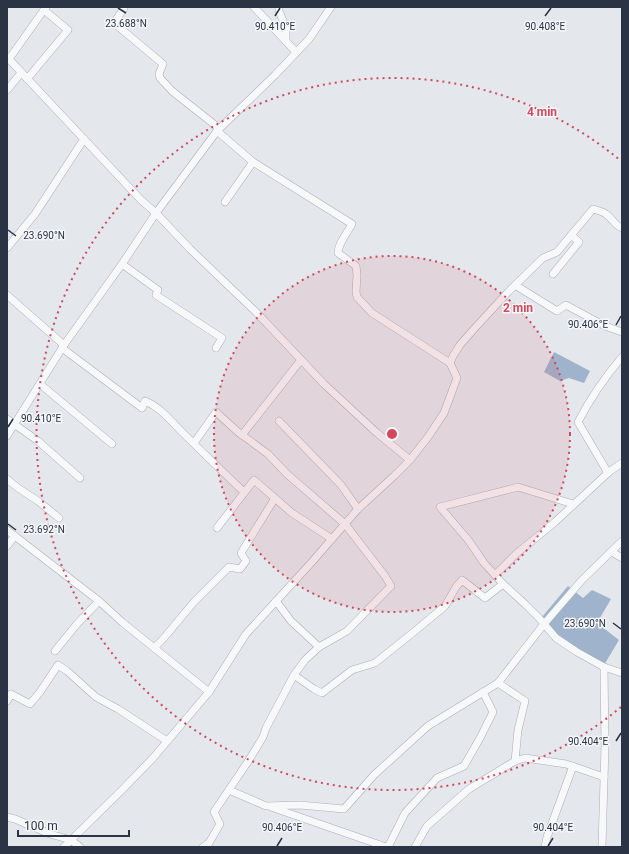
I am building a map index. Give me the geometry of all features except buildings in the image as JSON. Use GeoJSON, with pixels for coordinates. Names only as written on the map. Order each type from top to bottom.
{"type":"FeatureCollection","features":[{"type":"Feature","properties":{"kind":"street"},"geometry":{"type":"LineString","coordinates":[[64,847],[153,758],[209,692],[246,634],[311,564],[358,509],[410,460],[428,437],[444,412],[457,378],[450,363],[372,313],[357,297],[356,292],[358,275],[356,266],[337,251],[352,224],[252,162],[203,115],[172,91],[160,78],[159,74],[163,64],[114,23],[124,8],[122,7]]}},
{"type":"Feature","properties":{"kind":"street"},"geometry":{"type":"LineString","coordinates":[[254,7],[296,52]]}},
{"type":"Feature","properties":{"kind":"street"},"geometry":{"type":"LineString","coordinates":[[279,7],[279,11],[286,28],[286,41]]}},
{"type":"Feature","properties":{"kind":"street"},"geometry":{"type":"LineString","coordinates":[[7,436],[63,347],[156,213],[218,130],[275,75],[309,39],[331,7]]}},
{"type":"Feature","properties":{"kind":"street"},"geometry":{"type":"LineString","coordinates":[[27,79],[68,30],[45,9],[8,58],[21,73],[141,200],[257,313],[324,384],[410,460]]}},
{"type":"Feature","properties":{"kind":"street"},"geometry":{"type":"LineString","coordinates":[[7,90],[21,73]]}},
{"type":"Feature","properties":{"kind":"street"},"geometry":{"type":"LineString","coordinates":[[7,248],[35,214],[84,139]]}},
{"type":"Feature","properties":{"kind":"street"},"geometry":{"type":"LineString","coordinates":[[225,202],[252,162]]}},
{"type":"Feature","properties":{"kind":"street"},"geometry":{"type":"LineString","coordinates":[[450,363],[460,345],[474,328],[542,258],[557,252],[592,209],[606,214],[619,227],[622,228]]}},
{"type":"Feature","properties":{"kind":"street"},"geometry":{"type":"LineString","coordinates":[[552,274],[580,242],[571,235]]}},
{"type":"Feature","properties":{"kind":"street"},"geometry":{"type":"LineString","coordinates":[[122,264],[158,290],[156,295],[222,338],[216,348]]}},
{"type":"Feature","properties":{"kind":"street"},"geometry":{"type":"LineString","coordinates":[[515,285],[557,311],[566,305],[605,326],[622,332]]}},
{"type":"Feature","properties":{"kind":"street"},"geometry":{"type":"LineString","coordinates":[[7,295],[63,347],[142,408],[145,401],[160,410],[244,492]]}},
{"type":"Feature","properties":{"kind":"street"},"geometry":{"type":"LineString","coordinates":[[608,473],[578,422],[584,409],[622,357]]}},
{"type":"Feature","properties":{"kind":"street"},"geometry":{"type":"LineString","coordinates":[[242,435],[301,360]]}},
{"type":"Feature","properties":{"kind":"street"},"geometry":{"type":"LineString","coordinates":[[40,384],[112,444]]}},
{"type":"Feature","properties":{"kind":"street"},"geometry":{"type":"LineString","coordinates":[[194,443],[216,412],[242,435],[268,454],[288,474],[345,524],[391,586],[346,631],[318,647],[305,660],[294,675],[250,760],[214,812],[220,824],[209,842],[203,847]]}},
{"type":"Feature","properties":{"kind":"street"},"geometry":{"type":"LineString","coordinates":[[7,419],[38,441],[80,478]]}},
{"type":"Feature","properties":{"kind":"street"},"geometry":{"type":"LineString","coordinates":[[279,421],[341,485],[358,509]]}},
{"type":"Feature","properties":{"kind":"street"},"geometry":{"type":"LineString","coordinates":[[495,575],[516,554],[608,473],[622,463]]}},
{"type":"Feature","properties":{"kind":"street"},"geometry":{"type":"LineString","coordinates":[[7,479],[59,518]]}},
{"type":"Feature","properties":{"kind":"street"},"geometry":{"type":"LineString","coordinates":[[217,528],[254,480],[292,513],[332,539]]}},
{"type":"Feature","properties":{"kind":"street"},"geometry":{"type":"LineString","coordinates":[[574,504],[518,487],[440,507],[469,541],[484,563],[556,638],[604,667],[622,673]]}},
{"type":"Feature","properties":{"kind":"street"},"geometry":{"type":"LineString","coordinates":[[154,648],[194,602],[229,567],[240,569],[246,561],[240,553],[275,498]]}},
{"type":"Feature","properties":{"kind":"street"},"geometry":{"type":"LineString","coordinates":[[7,530],[99,601],[122,622],[209,692]]}},
{"type":"Feature","properties":{"kind":"street"},"geometry":{"type":"LineString","coordinates":[[7,546],[15,536]]}},
{"type":"Feature","properties":{"kind":"street"},"geometry":{"type":"LineString","coordinates":[[266,806],[300,805],[344,809],[374,775],[428,726],[498,683],[544,624],[582,580],[622,541]]}},
{"type":"Feature","properties":{"kind":"street"},"geometry":{"type":"LineString","coordinates":[[612,552],[622,558]]}},
{"type":"Feature","properties":{"kind":"street"},"geometry":{"type":"LineString","coordinates":[[294,675],[322,693],[352,670],[375,663],[415,631],[444,606],[462,580],[485,598],[503,584]]}},
{"type":"Feature","properties":{"kind":"street"},"geometry":{"type":"LineString","coordinates":[[55,651],[77,624],[99,601]]}},
{"type":"Feature","properties":{"kind":"street"},"geometry":{"type":"LineString","coordinates":[[276,601],[291,621],[318,647]]}},
{"type":"Feature","properties":{"kind":"street"},"geometry":{"type":"LineString","coordinates":[[7,701],[11,694],[30,704],[58,665],[67,671],[96,697],[118,709],[167,741]]}},
{"type":"Feature","properties":{"kind":"street"},"geometry":{"type":"LineString","coordinates":[[602,847],[606,746],[604,667]]}},
{"type":"Feature","properties":{"kind":"street"},"geometry":{"type":"LineString","coordinates":[[498,683],[525,702],[518,730],[515,761]]}},
{"type":"Feature","properties":{"kind":"street"},"geometry":{"type":"LineString","coordinates":[[229,790],[266,806],[387,847],[405,813],[437,778],[464,766],[493,712],[483,692]]}},
{"type":"Feature","properties":{"kind":"street"},"geometry":{"type":"LineString","coordinates":[[415,847],[427,826],[469,789],[515,761],[525,758],[566,764],[604,777]]}},
{"type":"Feature","properties":{"kind":"street"},"geometry":{"type":"LineString","coordinates":[[545,847],[547,837],[573,766]]}},
{"type":"Feature","properties":{"kind":"street"},"geometry":{"type":"LineString","coordinates":[[7,817],[50,834],[72,840],[80,847]]}},
{"type":"Feature","properties":{"kind":"water"},"geometry":{"type":"Polygon","coordinates":[[[554,352],[590,371],[584,383],[569,378],[560,381],[544,372],[554,352]]]}},
{"type":"Feature","properties":{"kind":"water"},"geometry":{"type":"Polygon","coordinates":[[[568,586],[583,598],[592,590],[611,599],[597,623],[619,640],[604,665],[557,636],[542,617],[568,586]]]}}]}
